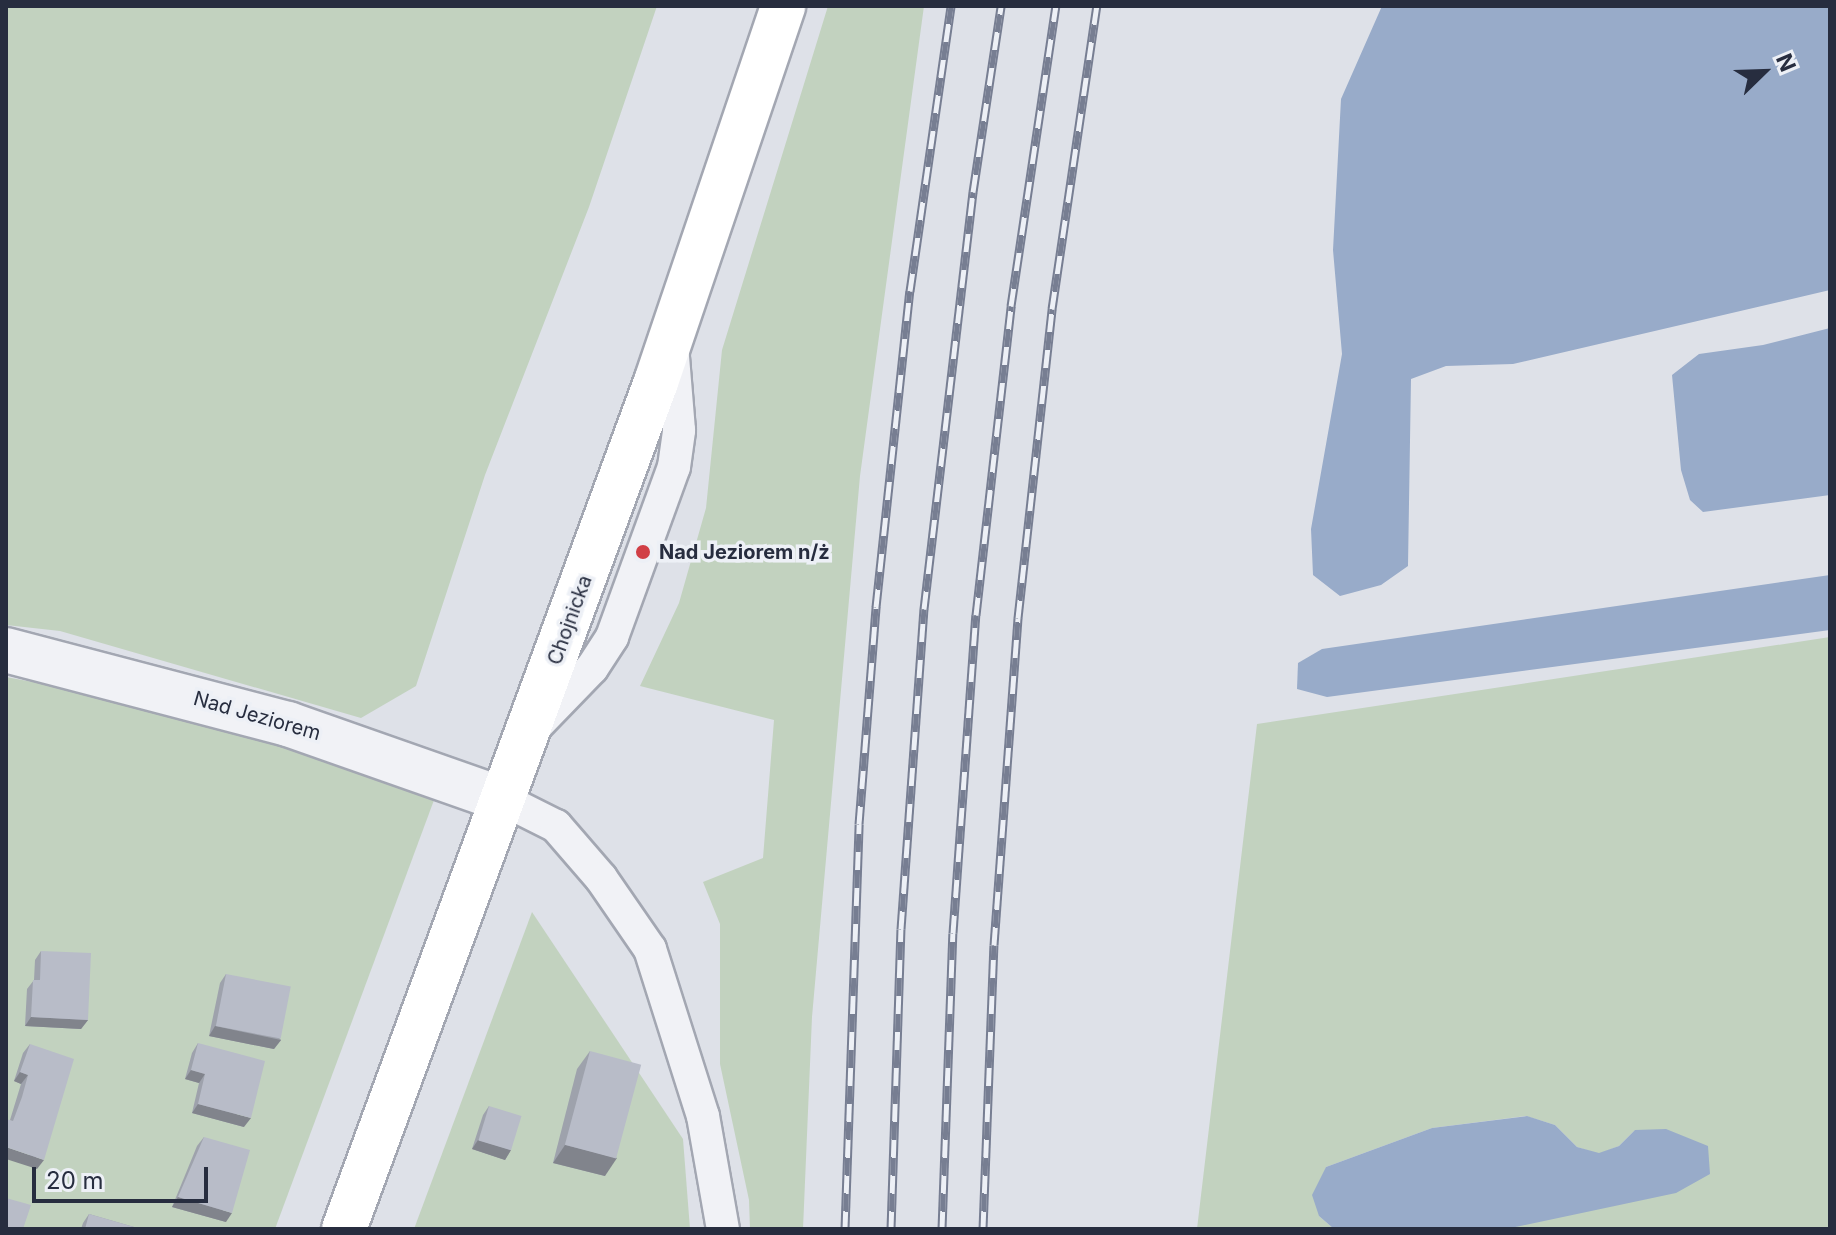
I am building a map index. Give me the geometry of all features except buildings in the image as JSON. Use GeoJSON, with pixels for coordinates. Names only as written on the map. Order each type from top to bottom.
{"type":"FeatureCollection","features":[{"type":"Feature","properties":{"kind":"street","name":"Chojnicka"},"geometry":{"type":"LineString","coordinates":[[344,1229],[672,338],[783,6]]}},
{"type":"Feature","properties":{"kind":"street","name":"Nad Jeziorem"},"geometry":{"type":"LineString","coordinates":[[6,650],[288,724],[504,800]]}},
{"type":"Feature","properties":{"kind":"lane"},"geometry":{"type":"LineString","coordinates":[[504,800],[556,826],[601,878],[650,949],[703,1116],[723,1229]]}},
{"type":"Feature","properties":{"kind":"green space"},"geometry":{"type":"Polygon","coordinates":[[[6,6],[657,6],[589,207],[485,475],[416,686],[361,718],[60,631],[6,625],[6,6]]]}},
{"type":"Feature","properties":{"kind":"green space"},"geometry":{"type":"Polygon","coordinates":[[[828,6],[924,6],[860,476],[812,1017],[803,1229],[750,1229],[749,1200],[720,1064],[720,924],[703,882],[763,858],[774,720],[640,686],[679,603],[706,508],[722,350],[828,6]]]}},
{"type":"Feature","properties":{"kind":"green space"},"geometry":{"type":"Polygon","coordinates":[[[1830,637],[1830,1229],[1506,1229],[1575,1211],[1635,1130],[1619,1146],[1599,1154],[1577,1147],[1555,1125],[1526,1116],[1432,1128],[1326,1167],[1319,1216],[1334,1229],[1197,1229],[1257,724],[1830,637]]]}},
{"type":"Feature","properties":{"kind":"green space"},"geometry":{"type":"Polygon","coordinates":[[[6,677],[97,694],[437,792],[275,1229],[6,1229],[6,677]]]}},
{"type":"Feature","properties":{"kind":"green space"},"geometry":{"type":"Polygon","coordinates":[[[532,912],[683,1139],[690,1229],[414,1229],[532,912]]]}},
{"type":"Feature","properties":{"kind":"water"},"geometry":{"type":"Polygon","coordinates":[[[1382,6],[1830,6],[1830,290],[1513,364],[1446,366],[1411,379],[1408,566],[1381,585],[1340,596],[1313,575],[1311,529],[1342,354],[1333,250],[1341,99],[1382,6]]]}},
{"type":"Feature","properties":{"kind":"water"},"geometry":{"type":"Polygon","coordinates":[[[1830,328],[1830,495],[1703,512],[1690,500],[1681,470],[1672,375],[1699,354],[1763,345],[1830,328]]]}},
{"type":"Feature","properties":{"kind":"water"},"geometry":{"type":"Polygon","coordinates":[[[1830,575],[1830,630],[1327,697],[1297,689],[1298,663],[1322,649],[1830,575]]]}},
{"type":"Feature","properties":{"kind":"water"},"geometry":{"type":"Polygon","coordinates":[[[1527,1116],[1555,1125],[1577,1147],[1599,1153],[1619,1146],[1635,1130],[1666,1129],[1708,1146],[1710,1174],[1676,1193],[1506,1229],[1334,1229],[1319,1216],[1312,1195],[1326,1167],[1432,1128],[1527,1116]]]}},
{"type":"Feature","properties":{"kind":"railway"},"geometry":{"type":"LineString","coordinates":[[845,1229],[859,824],[876,607],[910,291],[951,6]]}},
{"type":"Feature","properties":{"kind":"railway"},"geometry":{"type":"LineString","coordinates":[[891,1229],[901,929],[924,609],[973,192],[1001,6]]}},
{"type":"Feature","properties":{"kind":"railway"},"geometry":{"type":"LineString","coordinates":[[942,1229],[953,933],[976,615],[1011,306],[1056,6]]}},
{"type":"Feature","properties":{"kind":"railway"},"geometry":{"type":"LineString","coordinates":[[983,1229],[994,945],[1018,618],[1052,309],[1097,6]]}},
{"type":"Feature","properties":{"kind":"place","name":"Nad Jeziorem n/ż"},"geometry":{"type":"Point","coordinates":[643,552]}}]}
